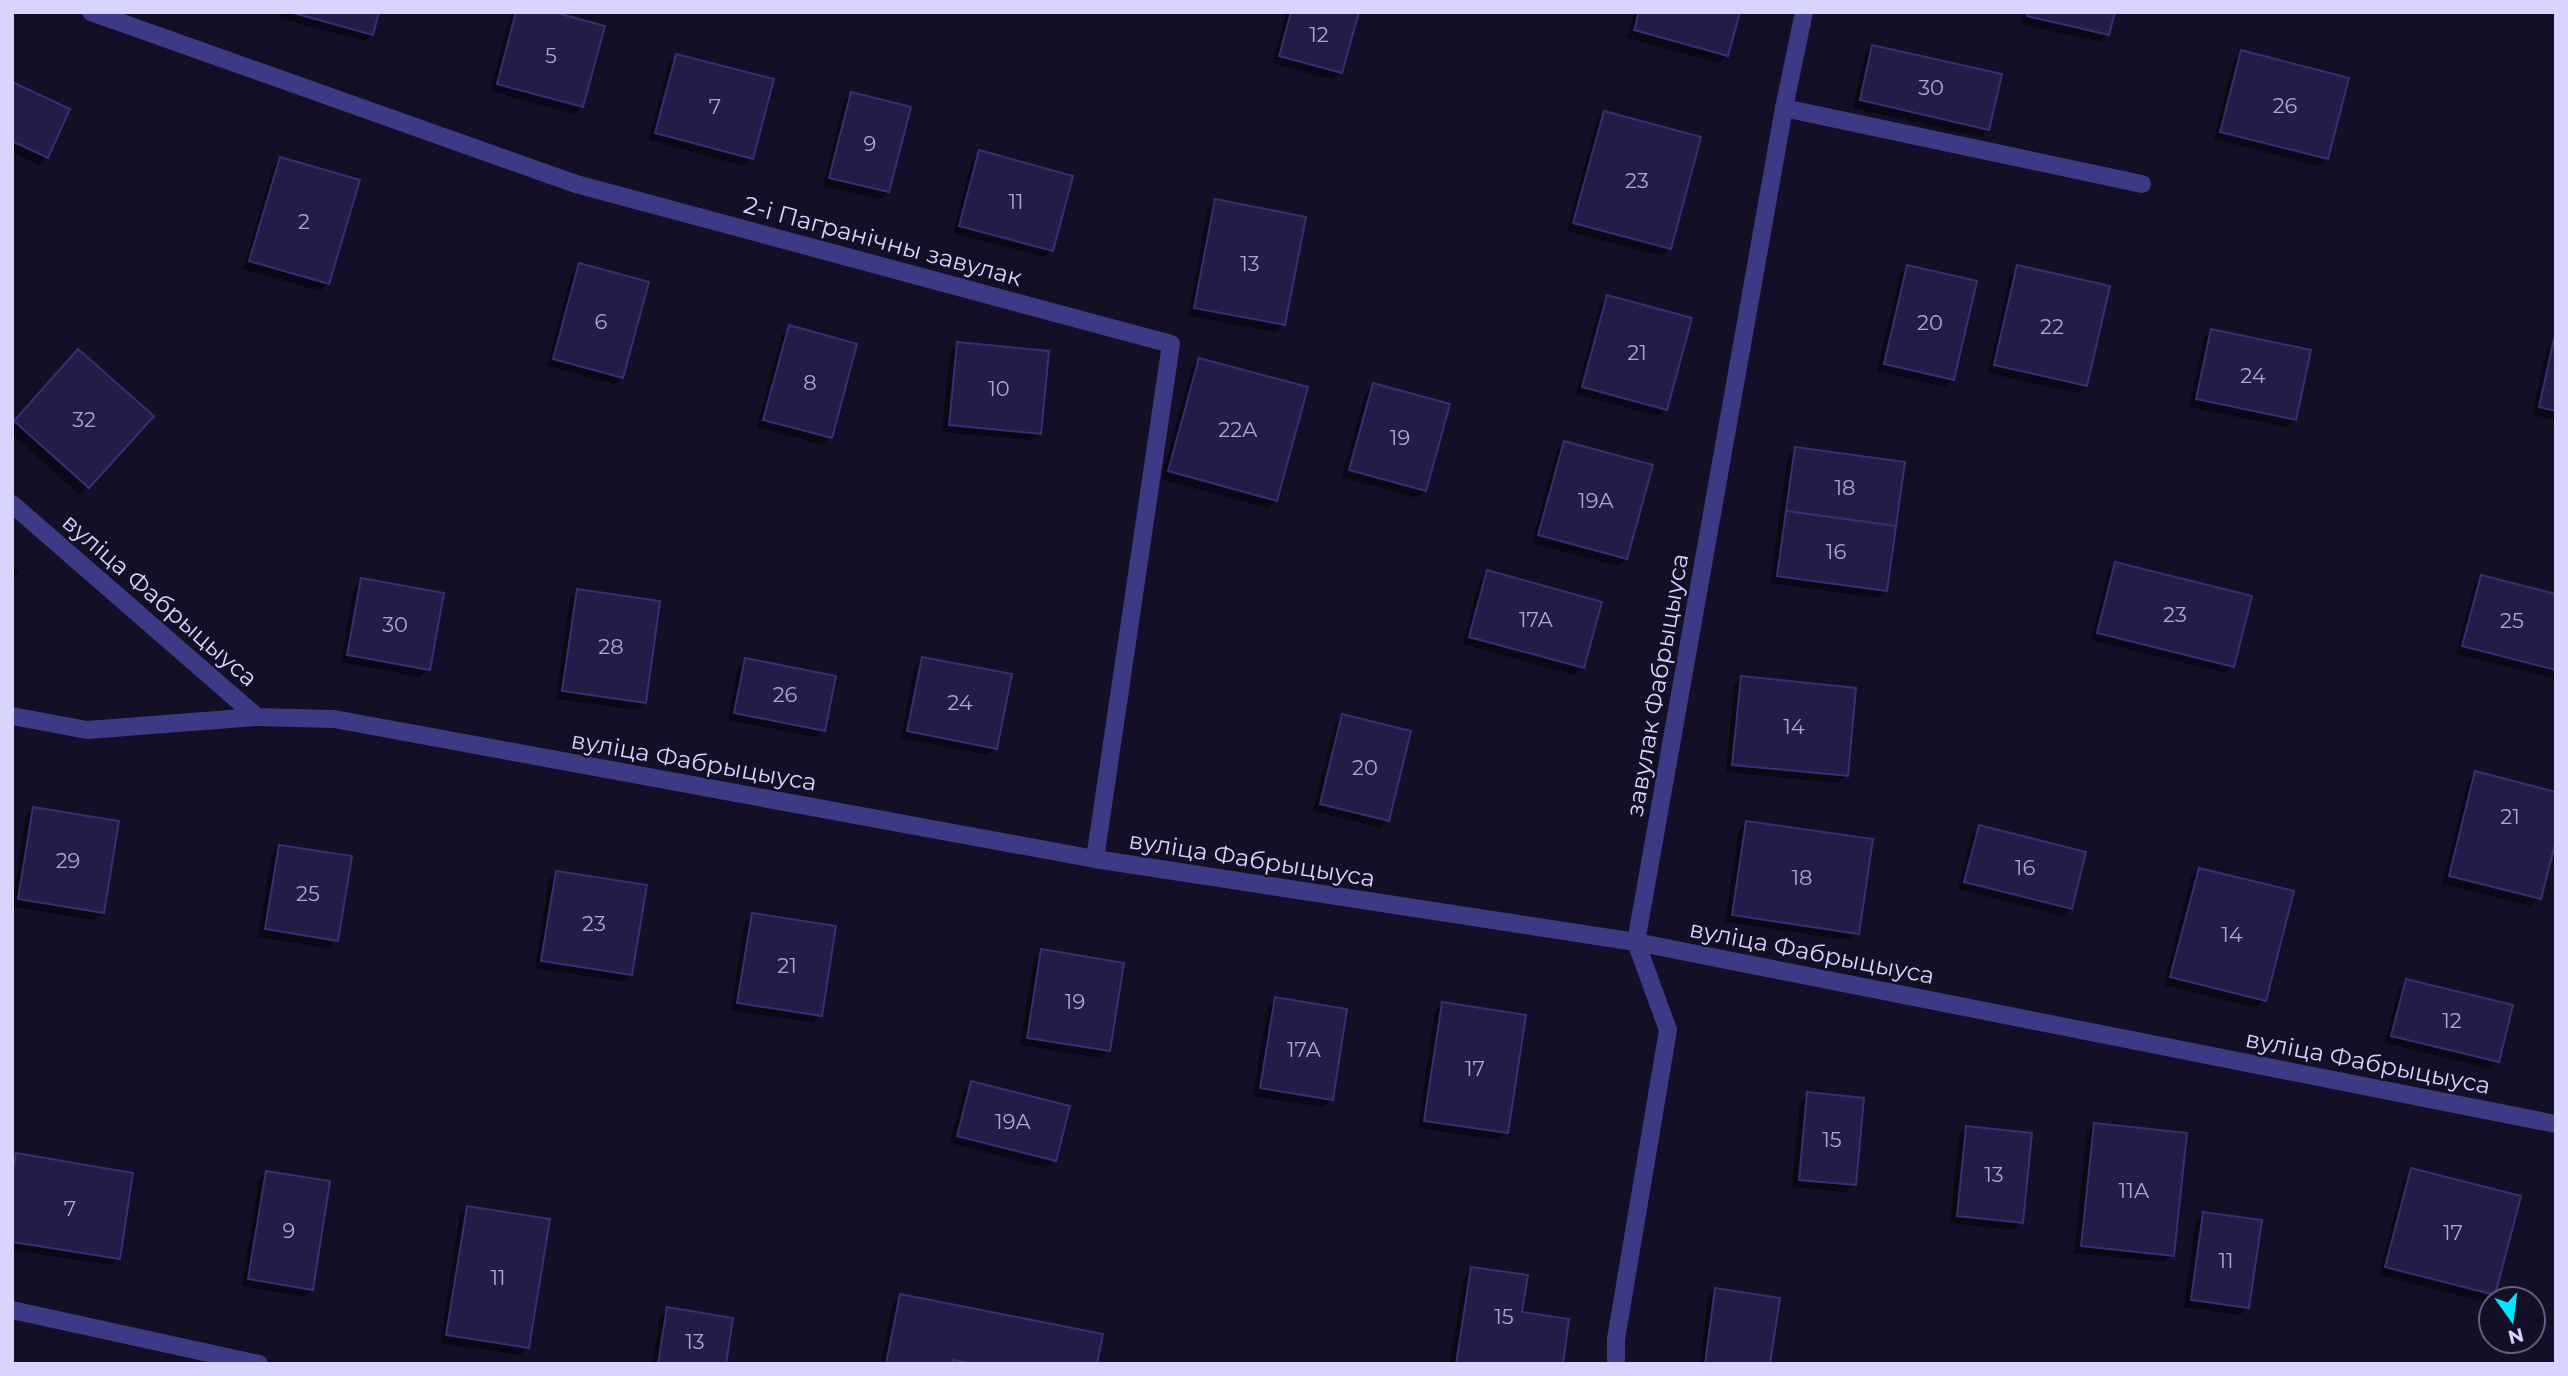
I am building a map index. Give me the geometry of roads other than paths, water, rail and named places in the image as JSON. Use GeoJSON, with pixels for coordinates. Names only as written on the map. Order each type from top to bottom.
{"type":"FeatureCollection","features":[{"type":"Feature","properties":{"kind":"street","name":"2-і Пагранічны завулак"},"geometry":{"type":"LineString","coordinates":[[91,12],[576,184],[1171,344],[1095,859]]}},
{"type":"Feature","properties":{"kind":"street","name":"завулак Фабрыцыуса"},"geometry":{"type":"LineString","coordinates":[[1636,942],[1784,108],[1804,12]]}},
{"type":"Feature","properties":{"kind":"street"},"geometry":{"type":"LineString","coordinates":[[1784,108],[2141,184]]}},
{"type":"Feature","properties":{"kind":"street","name":"вуліца Фабрыцыуса"},"geometry":{"type":"LineString","coordinates":[[12,504],[257,717],[334,719],[1095,859],[1636,942],[2556,1124]]}},
{"type":"Feature","properties":{"kind":"street"},"geometry":{"type":"LineString","coordinates":[[12,716],[87,730],[257,717]]}},
{"type":"Feature","properties":{"kind":"street"},"geometry":{"type":"LineString","coordinates":[[1616,1364],[1616,1339],[1668,1030],[1636,942]]}},
{"type":"Feature","properties":{"kind":"street"},"geometry":{"type":"LineString","coordinates":[[12,1310],[259,1364]]}}]}
